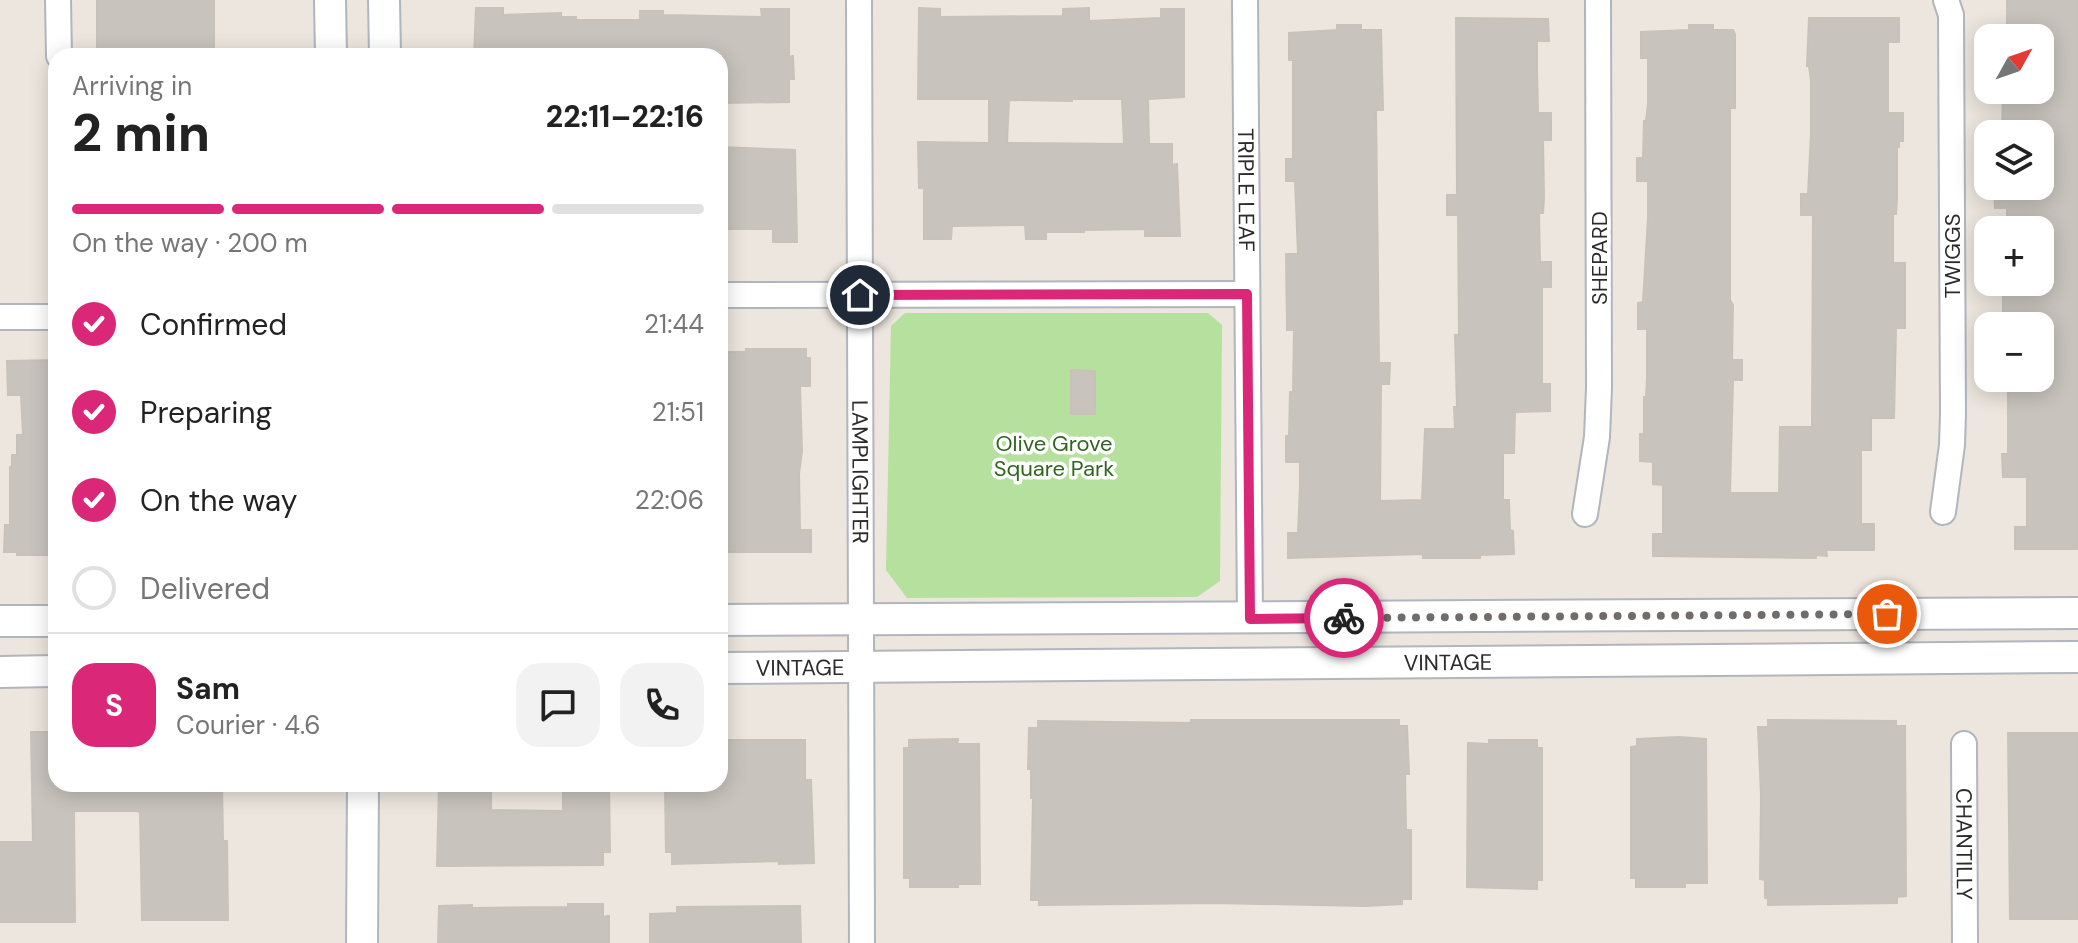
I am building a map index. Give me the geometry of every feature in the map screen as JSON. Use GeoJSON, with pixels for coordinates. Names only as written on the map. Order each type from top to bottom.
{"type":"FeatureCollection","features":[{"type":"Feature","properties":{"kind":"street"},"geometry":{"type":"LineString","coordinates":[[58,0],[59,48]]}},
{"type":"Feature","properties":{"kind":"street"},"geometry":{"type":"LineString","coordinates":[[330,0],[331,48]]}},
{"type":"Feature","properties":{"kind":"street"},"geometry":{"type":"LineString","coordinates":[[384,0],[385,48]]}},
{"type":"Feature","properties":{"kind":"street","name":"LAMPLIGHTER"},"geometry":{"type":"LineString","coordinates":[[859,0],[862,943]]}},
{"type":"Feature","properties":{"kind":"street","name":"TRIPLE LEAF"},"geometry":{"type":"LineString","coordinates":[[1245,0],[1250,619]]}},
{"type":"Feature","properties":{"kind":"street","name":"SHEPARD"},"geometry":{"type":"LineString","coordinates":[[1585,514],[1597,437],[1599,388],[1598,0]]}},
{"type":"Feature","properties":{"kind":"street","name":"TWIGGS"},"geometry":{"type":"LineString","coordinates":[[1943,512],[1953,413],[1951,15],[1946,0]]}},
{"type":"Feature","properties":{"kind":"street"},"geometry":{"type":"LineString","coordinates":[[728,295],[1247,294]]}},
{"type":"Feature","properties":{"kind":"street"},"geometry":{"type":"LineString","coordinates":[[0,317],[48,317]]}},
{"type":"Feature","properties":{"kind":"street","name":"VINTAGE"},"geometry":{"type":"LineString","coordinates":[[728,620],[2078,613]]}},
{"type":"Feature","properties":{"kind":"street"},"geometry":{"type":"LineString","coordinates":[[0,621],[48,621]]}},
{"type":"Feature","properties":{"kind":"street","name":"VINTAGE"},"geometry":{"type":"LineString","coordinates":[[728,668],[2078,657]]}},
{"type":"Feature","properties":{"kind":"street"},"geometry":{"type":"LineString","coordinates":[[0,672],[48,671]]}},
{"type":"Feature","properties":{"kind":"street","name":"CHANTILLY"},"geometry":{"type":"LineString","coordinates":[[1964,744],[1965,943]]}},
{"type":"Feature","properties":{"kind":"street"},"geometry":{"type":"LineString","coordinates":[[362,943],[363,792]]}},
{"type":"Feature","properties":{"kind":"green space","name":"Olive Grove Square Park"},"geometry":{"type":"Polygon","coordinates":[[[905,313],[1208,313],[1222,325],[1220,581],[1197,597],[907,598],[886,570],[891,326],[905,313]]]}},
{"type":"Feature","properties":{"kind":"building"},"geometry":{"type":"Polygon","coordinates":[[[97,0],[214,0],[214,48],[97,48],[97,0]]]}},
{"type":"Feature","properties":{"kind":"building"},"geometry":{"type":"Polygon","coordinates":[[[2007,0],[2078,0],[2078,549],[2015,549],[2015,527],[2027,527],[2027,477],[2003,477],[2002,454],[2008,454],[2008,392],[2054,392],[2054,312],[2003,312],[2003,296],[2054,296],[2054,216],[2007,216],[2007,208],[1995,208],[1995,200],[2054,200],[2054,120],[2002,120],[2003,104],[2054,104],[2054,24],[2007,24],[2007,0]]]}},
{"type":"Feature","properties":{"kind":"building"},"geometry":{"type":"Polygon","coordinates":[[[476,8],[503,8],[503,15],[561,13],[561,17],[576,17],[576,20],[640,20],[640,11],[663,11],[663,15],[762,17],[761,9],[789,9],[789,57],[793,56],[794,79],[789,79],[789,102],[728,103],[728,48],[474,48],[476,8]]]}},
{"type":"Feature","properties":{"kind":"building"},"geometry":{"type":"Polygon","coordinates":[[[919,8],[940,9],[940,17],[1063,16],[1063,9],[1089,8],[1089,21],[1161,18],[1161,9],[1184,9],[1184,97],[1148,99],[1149,144],[1172,144],[1172,165],[1177,164],[1180,236],[1145,236],[1145,229],[1084,230],[1046,232],[1046,239],[1026,239],[1025,225],[952,226],[951,239],[924,239],[924,188],[919,188],[918,142],[989,143],[989,99],[918,99],[919,8]],[[1122,99],[1009,100],[1007,143],[1124,144],[1122,99]]]}},
{"type":"Feature","properties":{"kind":"building"},"geometry":{"type":"Polygon","coordinates":[[[1456,18],[1548,19],[1549,41],[1537,41],[1537,70],[1538,113],[1551,113],[1551,140],[1543,140],[1544,197],[1543,213],[1539,213],[1540,262],[1551,262],[1551,287],[1542,287],[1542,384],[1550,384],[1550,411],[1515,412],[1514,453],[1503,453],[1503,500],[1509,500],[1514,554],[1480,555],[1480,558],[1423,558],[1423,554],[1288,558],[1288,533],[1298,533],[1300,486],[1300,462],[1286,462],[1290,392],[1293,392],[1294,330],[1287,330],[1286,254],[1298,254],[1295,181],[1286,181],[1286,159],[1293,159],[1293,60],[1289,60],[1289,33],[1337,30],[1337,25],[1361,25],[1361,30],[1381,30],[1383,110],[1376,110],[1379,363],[1390,363],[1389,384],[1381,384],[1380,501],[1422,500],[1425,429],[1455,429],[1454,407],[1457,407],[1458,215],[1447,215],[1447,195],[1457,195],[1456,18]]]}},
{"type":"Feature","properties":{"kind":"building"},"geometry":{"type":"Polygon","coordinates":[[[1809,18],[1899,18],[1899,42],[1888,42],[1888,113],[1903,113],[1903,141],[1899,141],[1897,147],[1893,263],[1905,263],[1905,328],[1896,328],[1894,418],[1871,418],[1871,450],[1861,450],[1861,524],[1874,524],[1874,550],[1826,550],[1827,556],[1816,555],[1816,558],[1653,556],[1653,534],[1663,534],[1663,485],[1653,484],[1653,462],[1640,461],[1640,434],[1644,434],[1646,397],[1647,329],[1638,329],[1638,303],[1643,302],[1648,218],[1648,181],[1637,181],[1637,158],[1643,158],[1644,121],[1648,104],[1648,58],[1641,58],[1641,32],[1689,30],[1689,25],[1713,25],[1713,30],[1733,30],[1735,34],[1735,108],[1730,108],[1730,300],[1733,305],[1732,360],[1742,360],[1742,380],[1733,380],[1730,493],[1779,493],[1780,427],[1812,427],[1813,215],[1801,215],[1801,194],[1808,194],[1811,133],[1811,80],[1807,66],[1809,18]]]}},
{"type":"Feature","properties":{"kind":"building"},"geometry":{"type":"Polygon","coordinates":[[[728,147],[795,150],[797,242],[773,242],[773,229],[728,229],[728,147]]]}},
{"type":"Feature","properties":{"kind":"building"},"geometry":{"type":"Polygon","coordinates":[[[746,349],[806,349],[806,358],[810,358],[810,386],[800,386],[802,451],[799,474],[800,530],[811,530],[811,552],[728,552],[728,352],[746,352],[746,349]]]}},
{"type":"Feature","properties":{"kind":"building"},"geometry":{"type":"Polygon","coordinates":[[[48,360],[48,555],[4,552],[5,525],[10,525],[10,467],[12,455],[17,455],[17,435],[23,435],[21,395],[8,395],[7,361],[48,360]]]}},
{"type":"Feature","properties":{"kind":"building"},"geometry":{"type":"Polygon","coordinates":[[[1071,370],[1095,371],[1095,414],[1071,414],[1071,370]]]}},
{"type":"Feature","properties":{"kind":"building"},"geometry":{"type":"Polygon","coordinates":[[[1191,720],[1399,720],[1399,726],[1407,726],[1409,774],[1405,774],[1406,830],[1411,830],[1411,899],[1402,899],[1402,904],[1365,906],[1214,903],[1039,905],[1039,900],[1031,900],[1033,798],[1031,769],[1028,769],[1029,728],[1038,728],[1038,721],[1191,723],[1191,720]]]}},
{"type":"Feature","properties":{"kind":"building"},"geometry":{"type":"Polygon","coordinates":[[[1768,720],[1896,721],[1896,726],[1905,726],[1906,896],[1897,897],[1897,903],[1768,905],[1765,880],[1760,879],[1758,727],[1768,727],[1768,720]]]}},
{"type":"Feature","properties":{"kind":"building"},"geometry":{"type":"Polygon","coordinates":[[[31,732],[48,732],[48,792],[222,792],[223,841],[227,841],[228,920],[142,920],[140,812],[74,811],[75,922],[0,922],[0,842],[33,842],[31,732]]]}},
{"type":"Feature","properties":{"kind":"building"},"geometry":{"type":"Polygon","coordinates":[[[2008,733],[2078,733],[2078,919],[2010,919],[2008,733]]]}},
{"type":"Feature","properties":{"kind":"building"},"geometry":{"type":"Polygon","coordinates":[[[958,739],[957,744],[979,744],[980,884],[910,887],[910,878],[904,878],[904,748],[909,748],[909,740],[958,739]]]}},
{"type":"Feature","properties":{"kind":"building"},"geometry":{"type":"Polygon","coordinates":[[[1637,739],[1706,739],[1707,883],[1685,883],[1685,887],[1636,887],[1636,878],[1631,878],[1631,747],[1637,746],[1637,739]]]}},
{"type":"Feature","properties":{"kind":"building"},"geometry":{"type":"Polygon","coordinates":[[[728,740],[805,740],[805,780],[811,780],[814,863],[672,864],[672,852],[666,852],[665,792],[728,792],[728,740]]]}},
{"type":"Feature","properties":{"kind":"building"},"geometry":{"type":"Polygon","coordinates":[[[1489,740],[1537,740],[1537,748],[1542,748],[1542,880],[1537,880],[1537,889],[1467,887],[1468,743],[1489,744],[1489,740]]]}},
{"type":"Feature","properties":{"kind":"building"},"geometry":{"type":"Polygon","coordinates":[[[439,792],[491,792],[491,810],[563,811],[563,792],[609,792],[610,852],[603,852],[603,865],[437,866],[439,792]]]}},
{"type":"Feature","properties":{"kind":"building"},"geometry":{"type":"Polygon","coordinates":[[[568,904],[603,904],[603,917],[609,916],[609,943],[438,943],[439,906],[568,907],[568,904]]]}},
{"type":"Feature","properties":{"kind":"building"},"geometry":{"type":"Polygon","coordinates":[[[800,906],[801,943],[650,943],[650,914],[677,913],[677,907],[800,906]]]}},
{"type":"Feature","properties":{"kind":"way so far"},"geometry":{"type":"LineString","coordinates":[[1344,618],[1887,614]]}},
{"type":"Feature","properties":{"kind":"route"},"geometry":{"type":"LineString","coordinates":[[860,295],[1247,294],[1250,619],[1344,618]]}}]}
